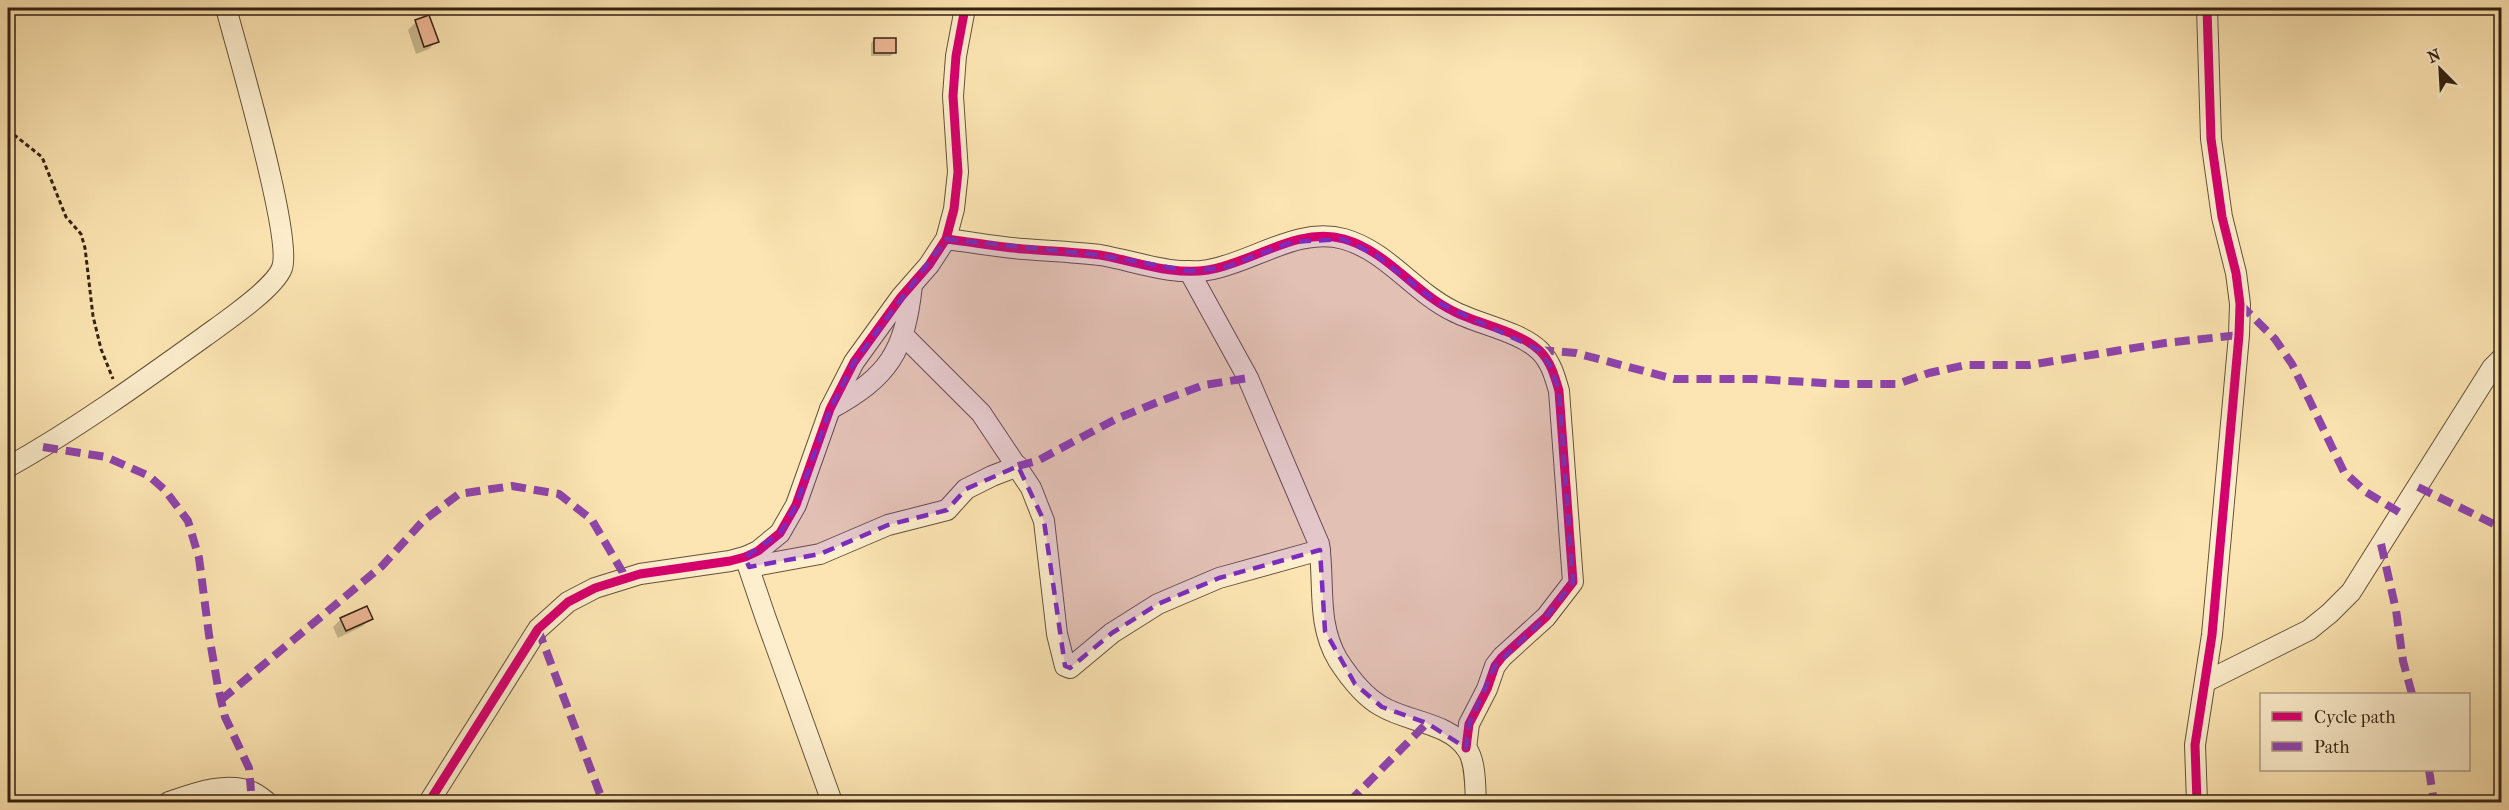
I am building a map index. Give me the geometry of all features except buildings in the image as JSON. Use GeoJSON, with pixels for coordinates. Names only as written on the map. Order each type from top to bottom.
{"type":"FeatureCollection","features":[{"type":"Feature","properties":{"kind":"street"},"geometry":{"type":"LineString","coordinates":[[8,467],[120,397],[236,313],[267,288],[282,269],[284,249],[275,198],[226,8]]}},
{"type":"Feature","properties":{"kind":"street"},"geometry":{"type":"LineString","coordinates":[[747,562],[780,532],[796,505],[830,409],[854,362],[929,265],[946,239],[954,209],[958,172],[953,96],[965,8]]}},
{"type":"Feature","properties":{"kind":"street"},"geometry":{"type":"LineString","coordinates":[[2197,802],[2195,745],[2198,711],[2212,635],[2240,304],[2236,273],[2222,217],[2211,140],[2207,8]]}},
{"type":"Feature","properties":{"kind":"street"},"geometry":{"type":"LineString","coordinates":[[946,239],[1020,249],[1100,255],[1165,269],[1189,271],[1226,267],[1291,242],[1316,237],[1343,239],[1376,255],[1437,303],[1455,313],[1488,324],[1539,350],[1551,367],[1559,391],[1573,582],[1546,617],[1494,666],[1487,689],[1469,724],[1466,748]]}},
{"type":"Feature","properties":{"kind":"street"},"geometry":{"type":"LineString","coordinates":[[1189,271],[1248,378],[1302,500],[1320,550],[1321,606],[1325,631],[1337,658],[1355,684],[1382,707],[1427,723],[1454,737],[1466,748],[1470,756],[1476,802]]}},
{"type":"Feature","properties":{"kind":"street"},"geometry":{"type":"LineString","coordinates":[[830,409],[854,396],[885,370],[903,335],[912,285]]}},
{"type":"Feature","properties":{"kind":"street"},"geometry":{"type":"LineString","coordinates":[[903,335],[981,413],[1031,488],[1044,521],[1057,634],[1065,666],[1070,668],[1112,633],[1158,604],[1219,578],[1320,550]]}},
{"type":"Feature","properties":{"kind":"street"},"geometry":{"type":"LineString","coordinates":[[2205,682],[2309,630],[2351,592],[2492,368],[2502,358]]}},
{"type":"Feature","properties":{"kind":"street"},"geometry":{"type":"LineString","coordinates":[[429,802],[538,629],[568,602],[595,588],[640,574],[730,561],[747,562],[820,554],[888,525],[946,510],[966,489],[1018,466]]}},
{"type":"Feature","properties":{"kind":"street"},"geometry":{"type":"LineString","coordinates":[[747,562],[832,802]]}},
{"type":"Feature","properties":{"kind":"street"},"geometry":{"type":"LineString","coordinates":[[169,802],[192,794],[222,788],[251,791],[267,802]]}},
{"type":"Feature","properties":{"kind":"path"},"geometry":{"type":"LineString","coordinates":[[8,130],[42,158],[66,217],[81,234],[85,248],[91,305],[101,350],[120,397]]}},
{"type":"Feature","properties":{"kind":"highlighted area"},"geometry":{"type":"Polygon","coordinates":[[[946,239],[1100,255],[1189,271],[1226,267],[1291,242],[1343,239],[1376,255],[1437,302],[1539,350],[1551,367],[1559,391],[1573,582],[1546,617],[1495,666],[1469,724],[1466,748],[1427,723],[1382,707],[1355,684],[1325,631],[1320,550],[1219,578],[1158,604],[1112,633],[1070,668],[1065,666],[1044,521],[1018,466],[966,489],[947,510],[888,525],[820,554],[749,567],[745,557],[780,533],[796,505],[830,409],[854,362],[946,239]]]}},
{"type":"Feature","properties":{"kind":"marked path"},"geometry":{"type":"LineString","coordinates":[[2240,304],[2275,339],[2292,364],[2344,472],[2366,492],[2402,514]]}},
{"type":"Feature","properties":{"kind":"marked path"},"geometry":{"type":"LineString","coordinates":[[1539,350],[1576,353],[1674,379],[1755,379],[1841,384],[1897,384],[1929,373],[1966,365],[2029,365],[2165,343],[2239,335]]}},
{"type":"Feature","properties":{"kind":"marked path"},"geometry":{"type":"LineString","coordinates":[[1018,466],[1037,461],[1116,419],[1158,402],[1204,385],[1248,378]]}},
{"type":"Feature","properties":{"kind":"marked path"},"geometry":{"type":"LineString","coordinates":[[43,447],[106,457],[149,476],[165,490],[188,521],[199,558],[218,687],[225,717],[249,768],[251,791]]}},
{"type":"Feature","properties":{"kind":"marked path"},"geometry":{"type":"LineString","coordinates":[[221,700],[382,566],[423,521],[459,494],[512,486],[559,494],[592,520],[626,578]]}},
{"type":"Feature","properties":{"kind":"marked path"},"geometry":{"type":"LineString","coordinates":[[2418,487],[2502,528]]}},
{"type":"Feature","properties":{"kind":"marked path"},"geometry":{"type":"LineString","coordinates":[[2381,544],[2396,610],[2403,661],[2412,693]]}},
{"type":"Feature","properties":{"kind":"marked path"},"geometry":{"type":"LineString","coordinates":[[538,629],[603,802]]}},
{"type":"Feature","properties":{"kind":"marked path"},"geometry":{"type":"LineString","coordinates":[[1349,802],[1427,723]]}},
{"type":"Feature","properties":{"kind":"marked path"},"geometry":{"type":"LineString","coordinates":[[2429,771],[2434,802]]}},
{"type":"Feature","properties":{"kind":"cycle path"},"geometry":{"type":"LineString","coordinates":[[429,802],[538,629],[568,602],[595,588],[640,574],[745,557],[758,551],[780,533],[796,505],[830,409],[854,362],[901,297],[929,265],[946,239],[954,209],[958,172],[953,96],[956,56],[965,8]]}},
{"type":"Feature","properties":{"kind":"cycle path"},"geometry":{"type":"LineString","coordinates":[[2197,802],[2195,745],[2212,635],[2240,304],[2236,273],[2222,217],[2211,139],[2207,8]]}},
{"type":"Feature","properties":{"kind":"cycle path"},"geometry":{"type":"LineString","coordinates":[[946,239],[1013,248],[1100,255],[1181,271],[1208,270],[1225,266],[1309,237],[1326,236],[1344,239],[1374,253],[1439,303],[1463,316],[1521,338],[1540,351],[1550,365],[1559,391],[1573,582],[1546,617],[1495,666],[1487,689],[1469,724],[1466,748]]}}]}
